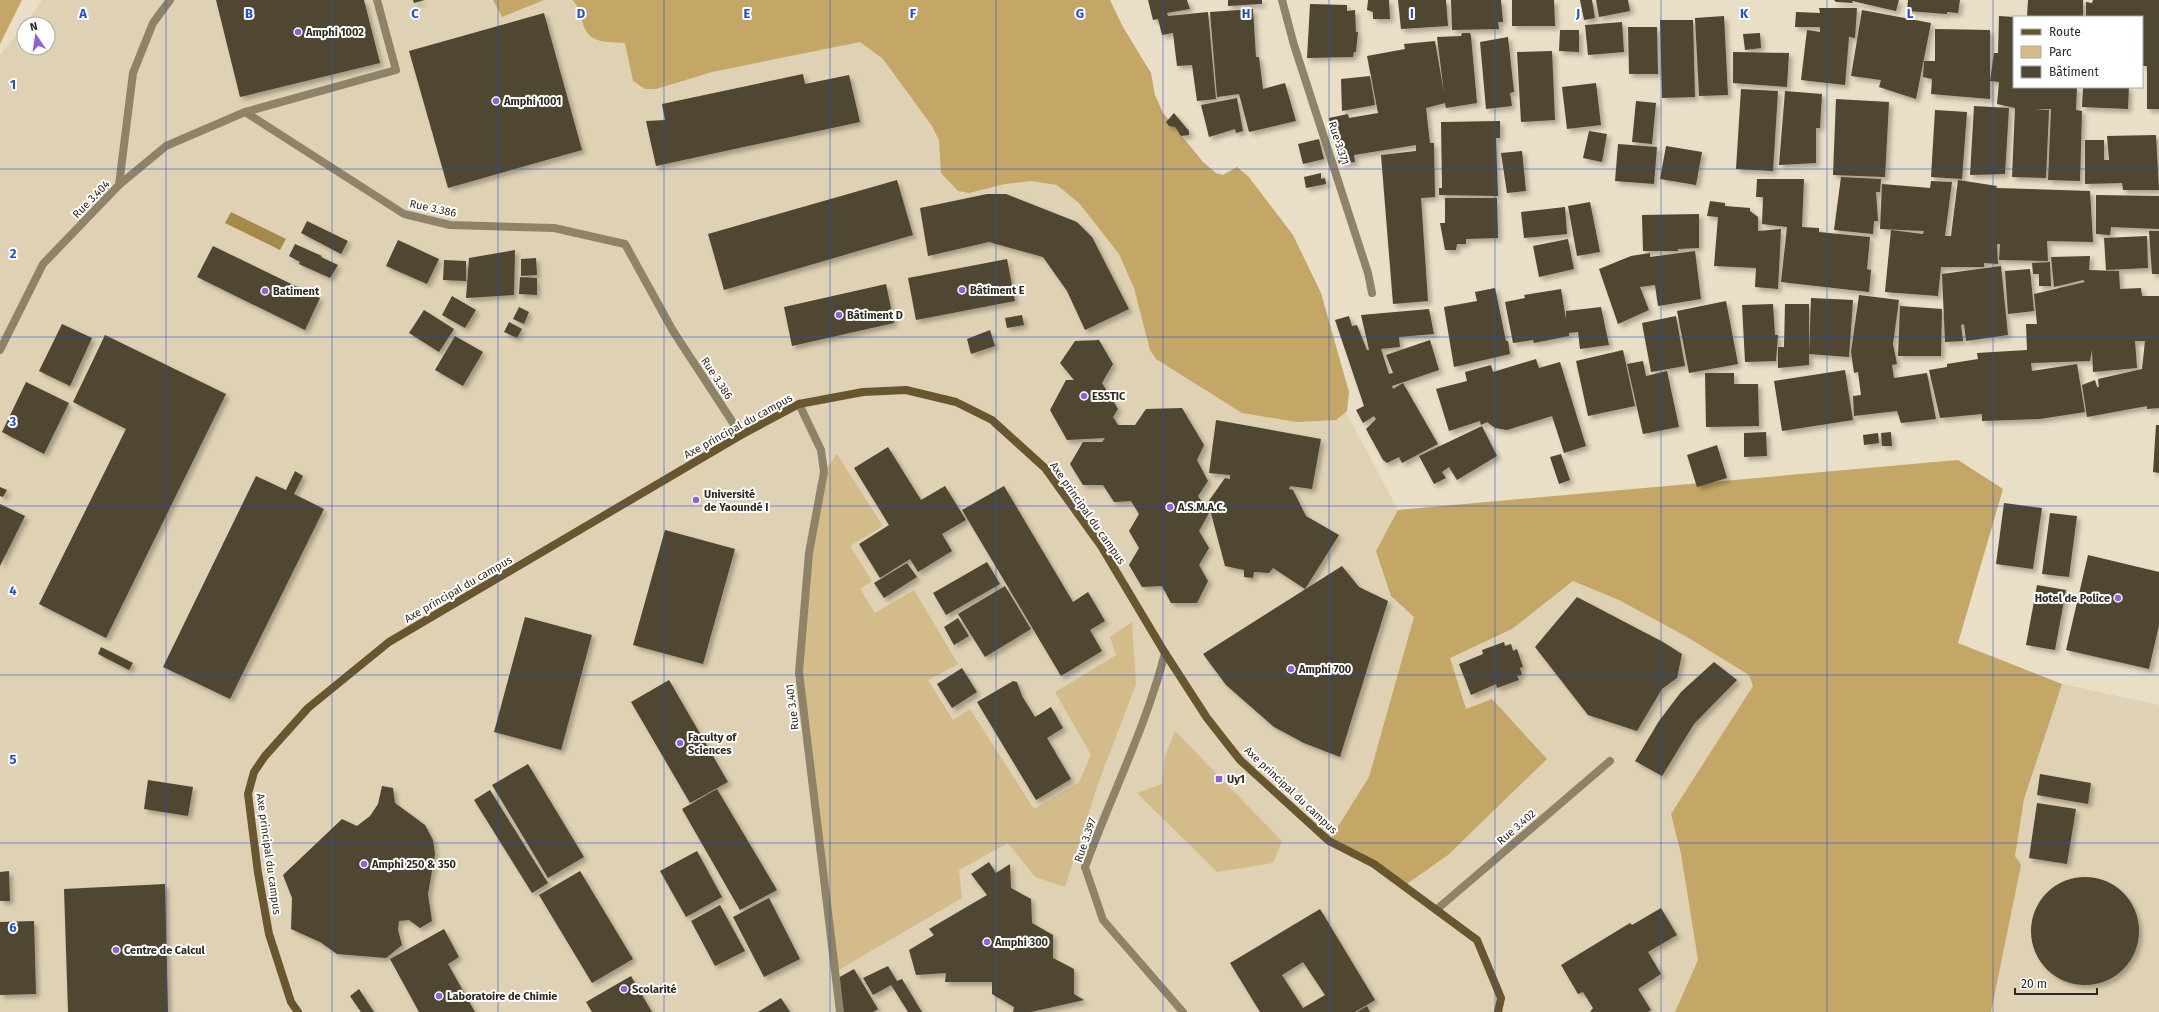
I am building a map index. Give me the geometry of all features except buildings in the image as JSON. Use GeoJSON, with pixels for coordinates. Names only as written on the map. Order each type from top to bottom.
{"type":"FeatureCollection","features":[{"type":"Feature","properties":{"kind":"street"},"geometry":{"type":"LineString","coordinates":[[119,185],[133,73],[153,23],[170,0]]}},
{"type":"Feature","properties":{"kind":"street"},"geometry":{"type":"LineString","coordinates":[[245,112],[396,70],[377,0]]}},
{"type":"Feature","properties":{"kind":"street","name":"Rue 3.371"},"geometry":{"type":"LineString","coordinates":[[1282,0],[1294,45],[1316,108],[1368,273],[1372,293]]}},
{"type":"Feature","properties":{"kind":"street","name":"Rue 3.404"},"geometry":{"type":"LineString","coordinates":[[0,350],[43,264],[119,185],[166,146],[245,112]]}},
{"type":"Feature","properties":{"kind":"street","name":"Rue 3.386"},"geometry":{"type":"LineString","coordinates":[[245,112],[404,214],[450,225],[554,228],[625,244],[673,331],[741,435]]}},
{"type":"Feature","properties":{"kind":"street","name":"Axe principal du campus"},"geometry":{"type":"LineString","coordinates":[[298,1012],[291,1002],[270,934],[255,850],[248,794],[254,772],[265,756],[308,708],[389,642],[741,435],[799,404],[863,392],[906,390],[956,402],[992,420],[1045,468],[1100,546],[1165,653],[1207,718],[1240,760],[1329,841],[1374,864],[1477,940],[1502,998],[1498,1012]]}},
{"type":"Feature","properties":{"kind":"street","name":"Rue 3.401"},"geometry":{"type":"LineString","coordinates":[[799,404],[821,450],[824,472],[809,553],[799,672],[840,1012]]}},
{"type":"Feature","properties":{"kind":"street","name":"Rue 3.397"},"geometry":{"type":"LineString","coordinates":[[1165,653],[1158,683],[1140,733],[1085,867],[1104,920],[1183,1012]]}},
{"type":"Feature","properties":{"kind":"street","name":"Rue 3.402"},"geometry":{"type":"LineString","coordinates":[[1436,910],[1610,761]]}},
{"type":"Feature","properties":{"kind":"shaded area"},"geometry":{"type":"Polygon","coordinates":[[[0,0],[22,0],[0,44],[0,0]]]}},
{"type":"Feature","properties":{"kind":"shaded area","name":"Université de Yaoundé I"},"geometry":{"type":"Polygon","coordinates":[[[42,0],[1011,0],[1233,199],[1398,510],[1958,460],[2003,489],[1958,643],[2062,684],[2159,705],[2159,1012],[0,1012],[0,55],[16,35],[16,56],[56,56],[56,16],[31,16],[42,0]]]}},
{"type":"Feature","properties":{"kind":"shaded area"},"geometry":{"type":"Polygon","coordinates":[[[493,0],[544,0],[502,17],[493,0]]]}},
{"type":"Feature","properties":{"kind":"shaded area"},"geometry":{"type":"Polygon","coordinates":[[[572,0],[1110,0],[1123,27],[1151,73],[1155,95],[1163,113],[1203,162],[1216,173],[1223,175],[1237,167],[1248,176],[1293,235],[1321,293],[1349,392],[1347,411],[1336,420],[1297,422],[1242,413],[1156,359],[1150,350],[1134,288],[1119,254],[1080,204],[1057,185],[1031,181],[1005,184],[969,193],[958,191],[941,173],[939,140],[932,126],[883,59],[860,42],[712,72],[656,89],[645,89],[633,81],[625,43],[600,41],[593,38],[583,25],[576,4],[572,0]]]}},
{"type":"Feature","properties":{"kind":"shaded area"},"geometry":{"type":"Polygon","coordinates":[[[231,212],[286,239],[280,250],[225,223],[231,212]]]}},
{"type":"Feature","properties":{"kind":"shaded area"},"geometry":{"type":"Polygon","coordinates":[[[1958,460],[2003,489],[1958,643],[2062,684],[2024,799],[2015,856],[2021,865],[1991,1012],[1675,1012],[1698,960],[1681,854],[1671,814],[1753,686],[1749,675],[1687,637],[1619,600],[1573,581],[1512,629],[1450,658],[1466,709],[1492,699],[1547,759],[1448,855],[1404,886],[1329,841],[1369,777],[1414,617],[1391,596],[1376,551],[1398,510],[1958,460]]]}},
{"type":"Feature","properties":{"kind":"green space"},"geometry":{"type":"Polygon","coordinates":[[[837,454],[883,526],[850,546],[872,581],[860,589],[875,613],[914,590],[958,664],[928,680],[953,720],[970,709],[1034,809],[1079,782],[1091,755],[1055,692],[1116,655],[1110,637],[1132,622],[1136,684],[1098,784],[1065,887],[1035,877],[1008,843],[959,870],[962,898],[835,972],[799,672],[809,553],[824,472],[837,454]]]}},
{"type":"Feature","properties":{"kind":"green space"},"geometry":{"type":"Polygon","coordinates":[[[1175,731],[1282,841],[1273,863],[1217,872],[1138,794],[1139,792],[1162,784],[1165,756],[1175,731]]]}},
{"type":"Feature","properties":{"kind":"place","name":"Amphi 1002"},"geometry":{"type":"Point","coordinates":[298,32]}},
{"type":"Feature","properties":{"kind":"place","name":"Amphi 1001"},"geometry":{"type":"Point","coordinates":[496,101]}},
{"type":"Feature","properties":{"kind":"place","name":"Bâtiment E"},"geometry":{"type":"Point","coordinates":[962,290]}},
{"type":"Feature","properties":{"kind":"place","name":"Batiment"},"geometry":{"type":"Point","coordinates":[265,291]}},
{"type":"Feature","properties":{"kind":"place","name":"Bâtiment D"},"geometry":{"type":"Point","coordinates":[839,315]}},
{"type":"Feature","properties":{"kind":"place","name":"ESSTIC"},"geometry":{"type":"Point","coordinates":[1084,396]}},
{"type":"Feature","properties":{"kind":"place","name":"Université de Yaoundé I"},"geometry":{"type":"Point","coordinates":[696,500]}},
{"type":"Feature","properties":{"kind":"place","name":"A.S.M.A.C."},"geometry":{"type":"Point","coordinates":[1170,507]}},
{"type":"Feature","properties":{"kind":"place","name":"Hotel de Police"},"geometry":{"type":"Point","coordinates":[2118,598]}},
{"type":"Feature","properties":{"kind":"place","name":"Amphi 700"},"geometry":{"type":"Point","coordinates":[1291,669]}},
{"type":"Feature","properties":{"kind":"place","name":"Faculty of Sciences"},"geometry":{"type":"Point","coordinates":[680,743]}},
{"type":"Feature","properties":{"kind":"place","name":"Uy1"},"geometry":{"type":"Point","coordinates":[1219,779]}},
{"type":"Feature","properties":{"kind":"place","name":"Amphi 250 & 350"},"geometry":{"type":"Point","coordinates":[364,864]}},
{"type":"Feature","properties":{"kind":"place","name":"Amphi 300"},"geometry":{"type":"Point","coordinates":[987,942]}},
{"type":"Feature","properties":{"kind":"place","name":"Centre de Calcul"},"geometry":{"type":"Point","coordinates":[116,950]}},
{"type":"Feature","properties":{"kind":"place","name":"Scolarité"},"geometry":{"type":"Point","coordinates":[624,989]}},
{"type":"Feature","properties":{"kind":"place","name":"Laboratoire de Chimie"},"geometry":{"type":"Point","coordinates":[439,996]}}]}
